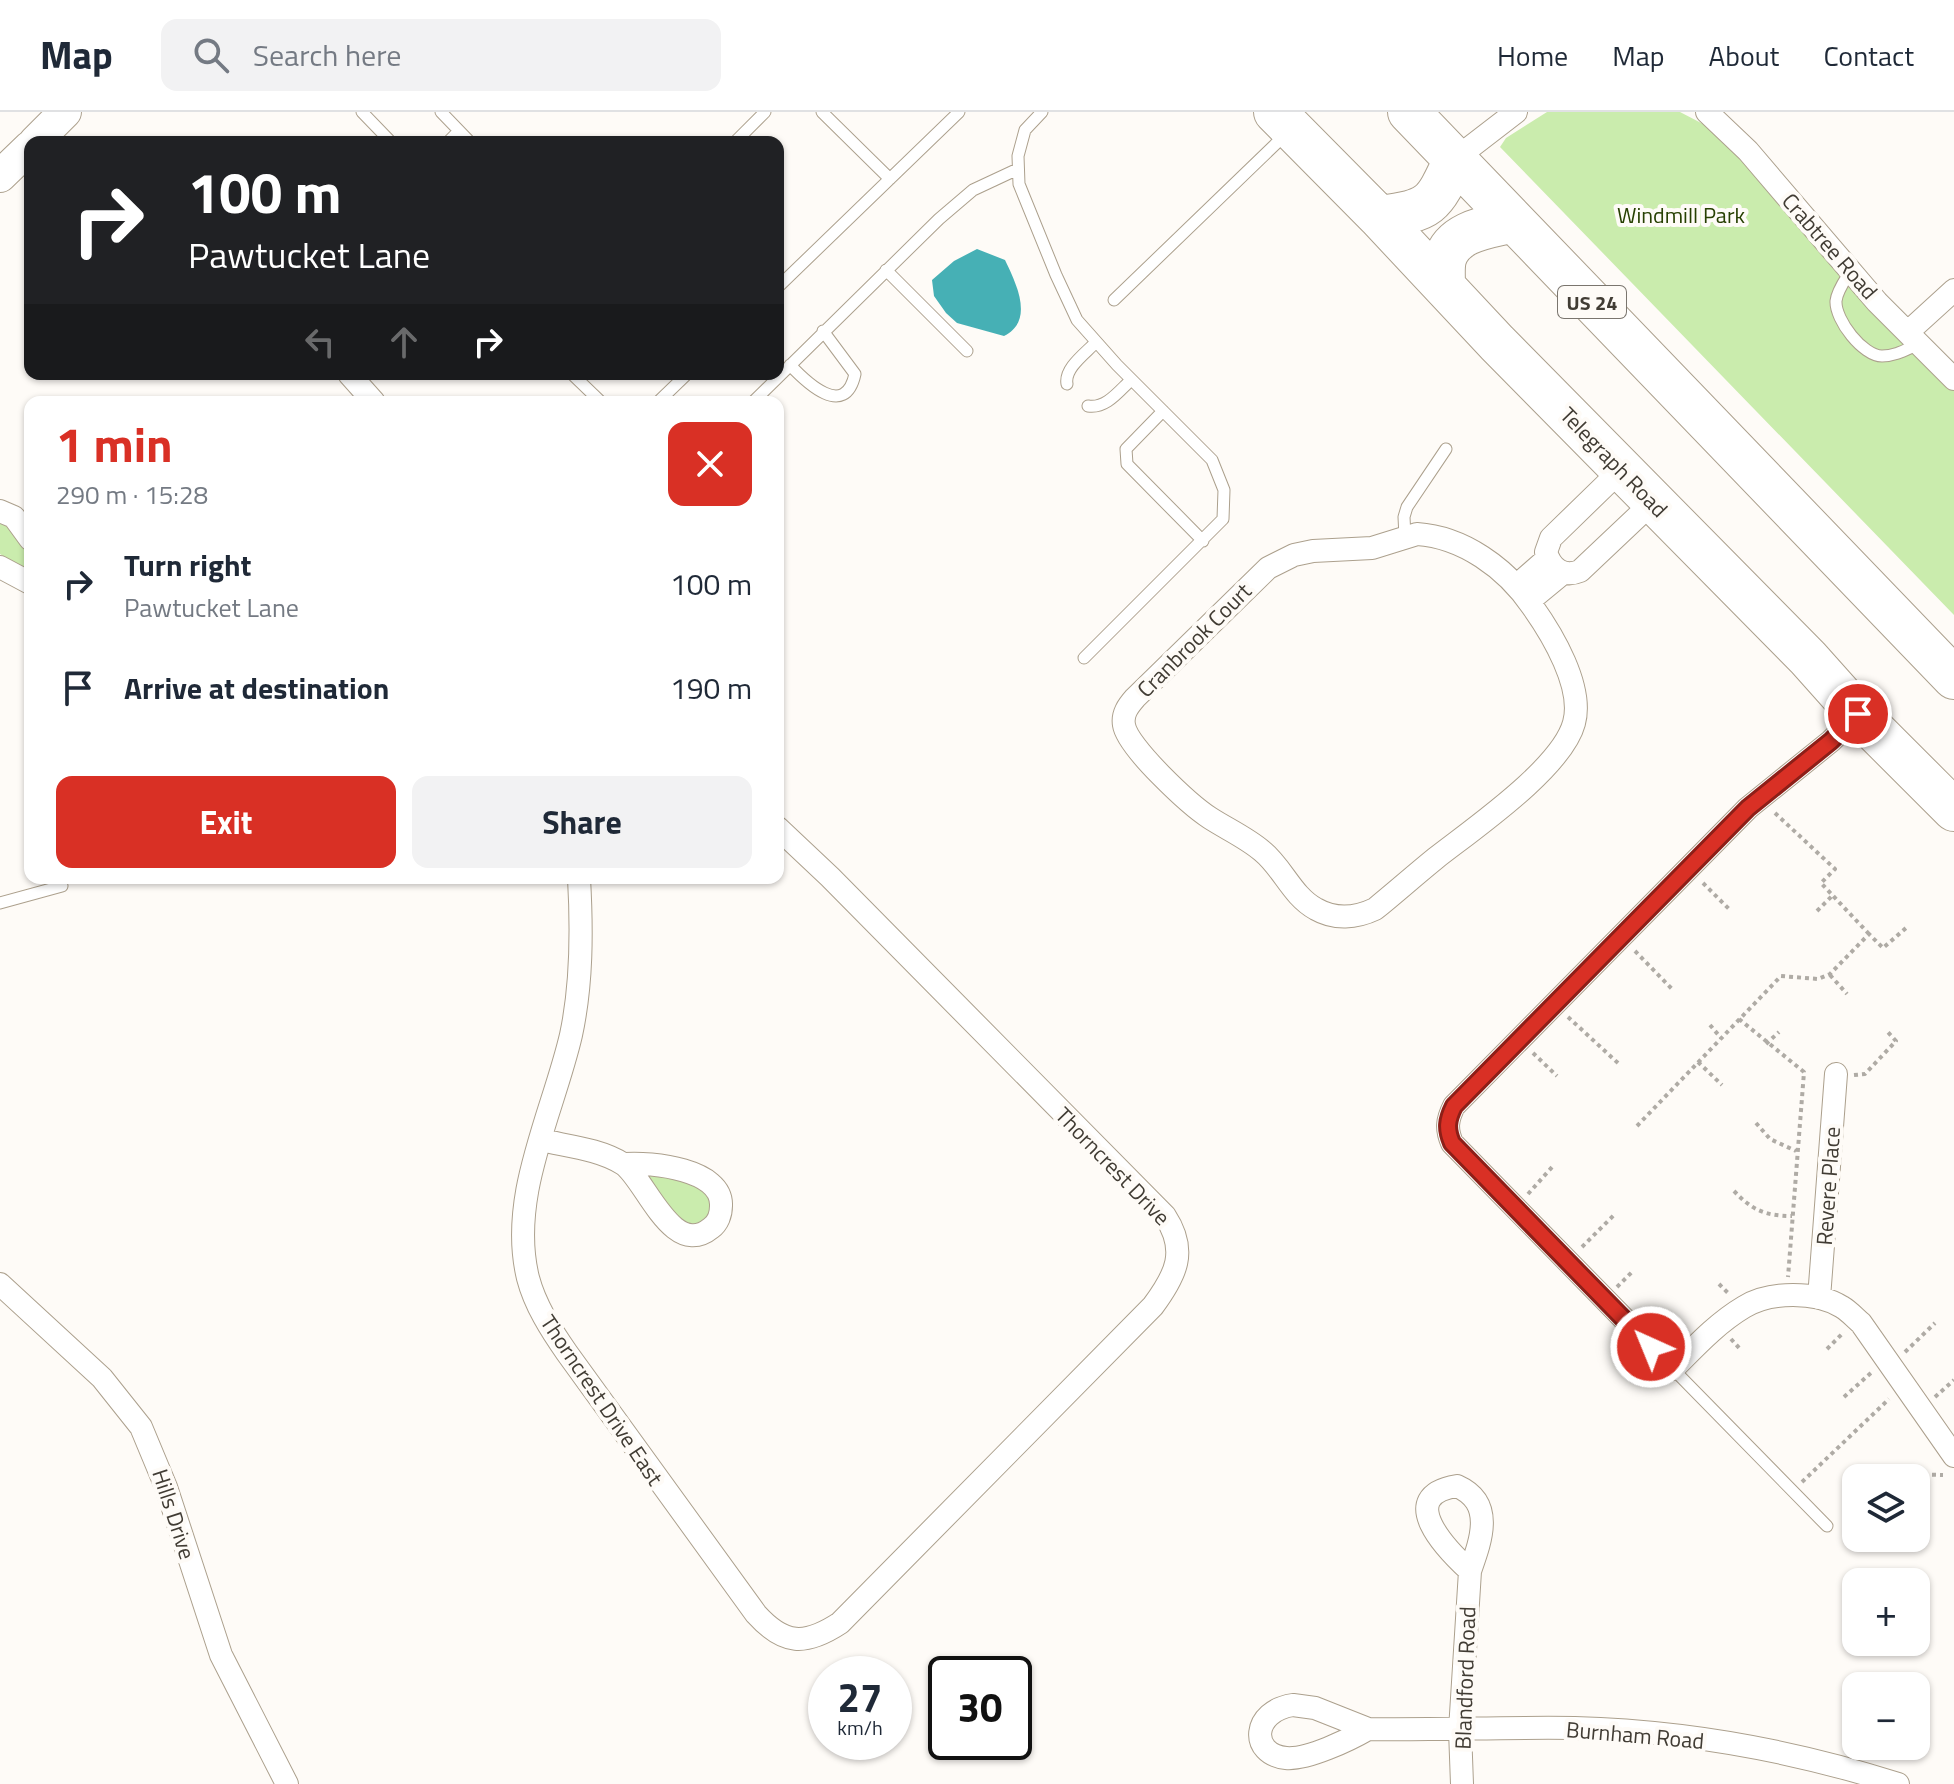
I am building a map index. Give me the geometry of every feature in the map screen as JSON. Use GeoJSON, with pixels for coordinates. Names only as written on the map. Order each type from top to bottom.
{"type":"FeatureCollection","features":[{"type":"Feature","properties":{"kind":"highway","name":"US 24"},"geometry":{"type":"LineString","coordinates":[[1409,112],[1954,678]]}},
{"type":"Feature","properties":{"kind":"highway","name":"Telegraph Road"},"geometry":{"type":"LineString","coordinates":[[1283,120],[1954,810]]}},
{"type":"Feature","properties":{"kind":"highway"},"geometry":{"type":"LineString","coordinates":[[1379,217],[1410,213],[1431,204],[1441,191],[1455,159]]}},
{"type":"Feature","properties":{"kind":"highway"},"geometry":{"type":"LineString","coordinates":[[1444,285],[1445,260],[1460,238],[1474,230],[1514,221]]}},
{"type":"Feature","properties":{"kind":"main road"},"geometry":{"type":"LineString","coordinates":[[0,176],[24,154]]}},
{"type":"Feature","properties":{"kind":"street"},"geometry":{"type":"LineString","coordinates":[[1455,159],[1516,112]]}},
{"type":"Feature","properties":{"kind":"street","name":"Crabtree Road"},"geometry":{"type":"LineString","coordinates":[[1707,112],[1748,151],[1850,272],[1954,379]]}},
{"type":"Feature","properties":{"kind":"street"},"geometry":{"type":"LineString","coordinates":[[1914,338],[1954,290]]}},
{"type":"Feature","properties":{"kind":"street"},"geometry":{"type":"LineString","coordinates":[[354,380],[369,396]]}},
{"type":"Feature","properties":{"kind":"street"},"geometry":{"type":"LineString","coordinates":[[1622,469],[1551,538],[1546,552],[1555,566],[1571,574],[1580,571],[1653,502]]}},
{"type":"Feature","properties":{"kind":"street"},"geometry":{"type":"LineString","coordinates":[[0,511],[14,517],[24,531]]}},
{"type":"Feature","properties":{"kind":"street","name":"Cranbrook Court"},"geometry":{"type":"LineString","coordinates":[[1433,535],[1459,543],[1498,569],[1522,594],[1557,648],[1575,696],[1574,723],[1562,747],[1495,812],[1375,909],[1363,914],[1337,916],[1316,909],[1293,890],[1268,856],[1196,808],[1135,747],[1126,734],[1123,721],[1126,709],[1268,568],[1294,555],[1372,548],[1405,537],[1433,535]]}},
{"type":"Feature","properties":{"kind":"street"},"geometry":{"type":"LineString","coordinates":[[1522,594],[1555,566]]}},
{"type":"Feature","properties":{"kind":"street"},"geometry":{"type":"LineString","coordinates":[[0,567],[24,580]]}},
{"type":"Feature","properties":{"kind":"street"},"geometry":{"type":"LineString","coordinates":[[1858,714],[1831,741],[1748,808],[1454,1106],[1448,1118],[1447,1132],[1452,1143],[1673,1369],[1718,1326],[1746,1305],[1769,1298],[1819,1298],[1842,1307],[1861,1323],[1952,1465]]}},
{"type":"Feature","properties":{"kind":"street","name":"Thorncrest Drive"},"geometry":{"type":"LineString","coordinates":[[784,834],[849,895],[1165,1216],[1175,1230],[1178,1248],[1175,1271],[1167,1288],[1109,1351],[840,1623],[810,1639],[794,1640]]}},
{"type":"Feature","properties":{"kind":"street","name":"Thorncrest Drive East"},"geometry":{"type":"LineString","coordinates":[[579,884],[582,931],[575,1010],[528,1193],[523,1231],[523,1256],[529,1281],[540,1308],[567,1353],[742,1597],[769,1629],[794,1640]]}},
{"type":"Feature","properties":{"kind":"street","name":"Revere Place"},"geometry":{"type":"LineString","coordinates":[[1819,1298],[1836,1074]]}},
{"type":"Feature","properties":{"kind":"street"},"geometry":{"type":"LineString","coordinates":[[541,1140],[625,1164]]}},
{"type":"Feature","properties":{"kind":"street","name":"Hills Drive"},"geometry":{"type":"LineString","coordinates":[[0,1284],[93,1369],[126,1405],[141,1427],[166,1487],[221,1655],[287,1784]]}},
{"type":"Feature","properties":{"kind":"street","name":"Blandford Road"},"geometry":{"type":"LineString","coordinates":[[1462,1784],[1460,1730],[1470,1571]]}},
{"type":"Feature","properties":{"kind":"street","name":"Burnham Road"},"geometry":{"type":"LineString","coordinates":[[1368,1729],[1574,1728],[1673,1736],[1833,1765],[1898,1784]]}},
{"type":"Feature","properties":{"kind":"lane"},"geometry":{"type":"LineString","coordinates":[[362,112],[385,136]]}},
{"type":"Feature","properties":{"kind":"lane"},"geometry":{"type":"LineString","coordinates":[[441,112],[464,136]]}},
{"type":"Feature","properties":{"kind":"lane"},"geometry":{"type":"LineString","coordinates":[[741,136],[765,112]]}},
{"type":"Feature","properties":{"kind":"lane"},"geometry":{"type":"LineString","coordinates":[[822,112],[890,179]]}},
{"type":"Feature","properties":{"kind":"lane"},"geometry":{"type":"LineString","coordinates":[[784,281],[959,112]]}},
{"type":"Feature","properties":{"kind":"lane"},"geometry":{"type":"LineString","coordinates":[[1042,112],[1025,130],[1018,156],[1019,184],[1077,320],[1131,380],[1212,460],[1224,490],[1223,519],[1084,658]]}},
{"type":"Feature","properties":{"kind":"lane"},"geometry":{"type":"LineString","coordinates":[[1114,300],[1283,120]]}},
{"type":"Feature","properties":{"kind":"lane"},"geometry":{"type":"LineString","coordinates":[[454,136],[459,131]]}},
{"type":"Feature","properties":{"kind":"lane"},"geometry":{"type":"LineString","coordinates":[[784,371],[939,219],[973,190],[1018,169]]}},
{"type":"Feature","properties":{"kind":"lane"},"geometry":{"type":"LineString","coordinates":[[886,270],[967,351]]}},
{"type":"Feature","properties":{"kind":"lane"},"geometry":{"type":"LineString","coordinates":[[1850,272],[1836,297],[1837,315],[1870,353],[1894,355],[1914,338]]}},
{"type":"Feature","properties":{"kind":"lane"},"geometry":{"type":"LineString","coordinates":[[790,365],[809,384],[826,395],[836,396],[845,391],[855,374],[823,331]]}},
{"type":"Feature","properties":{"kind":"lane"},"geometry":{"type":"LineString","coordinates":[[1067,384],[1069,371],[1096,342]]}},
{"type":"Feature","properties":{"kind":"lane"},"geometry":{"type":"LineString","coordinates":[[578,380],[595,396]]}},
{"type":"Feature","properties":{"kind":"lane"},"geometry":{"type":"LineString","coordinates":[[664,396],[681,380]]}},
{"type":"Feature","properties":{"kind":"lane"},"geometry":{"type":"LineString","coordinates":[[759,396],[775,380]]}},
{"type":"Feature","properties":{"kind":"lane"},"geometry":{"type":"LineString","coordinates":[[1088,406],[1104,404],[1131,380]]}},
{"type":"Feature","properties":{"kind":"lane"},"geometry":{"type":"LineString","coordinates":[[1163,411],[1126,449],[1127,464],[1203,541]]}},
{"type":"Feature","properties":{"kind":"lane"},"geometry":{"type":"LineString","coordinates":[[1405,537],[1407,507],[1446,449]]}},
{"type":"Feature","properties":{"kind":"lane"},"geometry":{"type":"LineString","coordinates":[[0,903],[62,886]]}},
{"type":"Feature","properties":{"kind":"lane"},"geometry":{"type":"LineString","coordinates":[[1673,1369],[1827,1526]]}},
{"type":"Feature","properties":{"kind":"path"},"geometry":{"type":"LineString","coordinates":[[1769,812],[1777,813],[1835,869],[1821,883],[1883,948],[1906,928]]}},
{"type":"Feature","properties":{"kind":"path"},"geometry":{"type":"LineString","coordinates":[[1697,876],[1730,910]]}},
{"type":"Feature","properties":{"kind":"path"},"geometry":{"type":"LineString","coordinates":[[1817,911],[1833,895]]}},
{"type":"Feature","properties":{"kind":"path"},"geometry":{"type":"LineString","coordinates":[[1637,1126],[1781,976],[1818,979],[1830,974],[1869,934]]}},
{"type":"Feature","properties":{"kind":"path"},"geometry":{"type":"LineString","coordinates":[[1629,945],[1672,989]]}},
{"type":"Feature","properties":{"kind":"path"},"geometry":{"type":"LineString","coordinates":[[1830,974],[1847,994]]}},
{"type":"Feature","properties":{"kind":"path"},"geometry":{"type":"LineString","coordinates":[[1562,1012],[1619,1064]]}},
{"type":"Feature","properties":{"kind":"path"},"geometry":{"type":"LineString","coordinates":[[1739,1019],[1804,1072],[1865,1074],[1896,1041],[1886,1030]]}},
{"type":"Feature","properties":{"kind":"path"},"geometry":{"type":"LineString","coordinates":[[1710,1025],[1721,1038]]}},
{"type":"Feature","properties":{"kind":"path"},"geometry":{"type":"LineString","coordinates":[[1766,1044],[1779,1032]]}},
{"type":"Feature","properties":{"kind":"path"},"geometry":{"type":"LineString","coordinates":[[1527,1047],[1557,1076]]}},
{"type":"Feature","properties":{"kind":"path"},"geometry":{"type":"LineString","coordinates":[[1698,1061],[1722,1085]]}},
{"type":"Feature","properties":{"kind":"path"},"geometry":{"type":"LineString","coordinates":[[1788,1284],[1804,1072]]}},
{"type":"Feature","properties":{"kind":"path"},"geometry":{"type":"LineString","coordinates":[[1756,1123],[1770,1139],[1796,1151]]}},
{"type":"Feature","properties":{"kind":"path"},"geometry":{"type":"LineString","coordinates":[[1522,1199],[1553,1166]]}},
{"type":"Feature","properties":{"kind":"path"},"geometry":{"type":"LineString","coordinates":[[1734,1191],[1756,1212],[1792,1216]]}},
{"type":"Feature","properties":{"kind":"path"},"geometry":{"type":"LineString","coordinates":[[1575,1254],[1614,1215]]}},
{"type":"Feature","properties":{"kind":"path"},"geometry":{"type":"LineString","coordinates":[[1613,1292],[1632,1272]]}},
{"type":"Feature","properties":{"kind":"path"},"geometry":{"type":"LineString","coordinates":[[1719,1284],[1733,1298]]}},
{"type":"Feature","properties":{"kind":"path"},"geometry":{"type":"LineString","coordinates":[[1900,1357],[1935,1323]]}},
{"type":"Feature","properties":{"kind":"path"},"geometry":{"type":"LineString","coordinates":[[1827,1349],[1846,1331],[1840,1325]]}},
{"type":"Feature","properties":{"kind":"path"},"geometry":{"type":"LineString","coordinates":[[1727,1335],[1734,1329]]}},
{"type":"Feature","properties":{"kind":"path"},"geometry":{"type":"LineString","coordinates":[[1844,1397],[1877,1367]]}},
{"type":"Feature","properties":{"kind":"path"},"geometry":{"type":"LineString","coordinates":[[1931,1401],[1954,1380]]}},
{"type":"Feature","properties":{"kind":"path"},"geometry":{"type":"LineString","coordinates":[[1800,1484],[1895,1393]]}},
{"type":"Feature","properties":{"kind":"path"},"geometry":{"type":"LineString","coordinates":[[1930,1472],[1952,1465]]}},
{"type":"Feature","properties":{"kind":"green space","name":"Windmill Park"},"geometry":{"type":"Polygon","coordinates":[[[1547,112],[1680,112],[1705,125],[1740,158],[1837,271],[1954,391],[1954,615],[1500,147],[1506,138],[1547,112]]]}},
{"type":"Feature","properties":{"kind":"green space"},"geometry":{"type":"Polygon","coordinates":[[[0,522],[13,530],[22,543],[24,569],[0,554],[0,522]]]}},
{"type":"Feature","properties":{"kind":"green space"},"geometry":{"type":"Polygon","coordinates":[[[645,1172],[684,1179],[706,1190],[713,1208],[707,1221],[689,1225],[676,1218],[645,1172]]]}},
{"type":"Feature","properties":{"kind":"water"},"geometry":{"type":"Polygon","coordinates":[[[977,249],[1005,260],[1018,290],[1019,321],[1004,336],[957,323],[934,296],[932,280],[954,261],[977,249]]]}},
{"type":"Feature","properties":{"kind":"route"},"geometry":{"type":"LineString","coordinates":[[1651,1347],[1452,1143],[1447,1132],[1448,1118],[1454,1106],[1748,808],[1831,741],[1858,714]]}}]}
